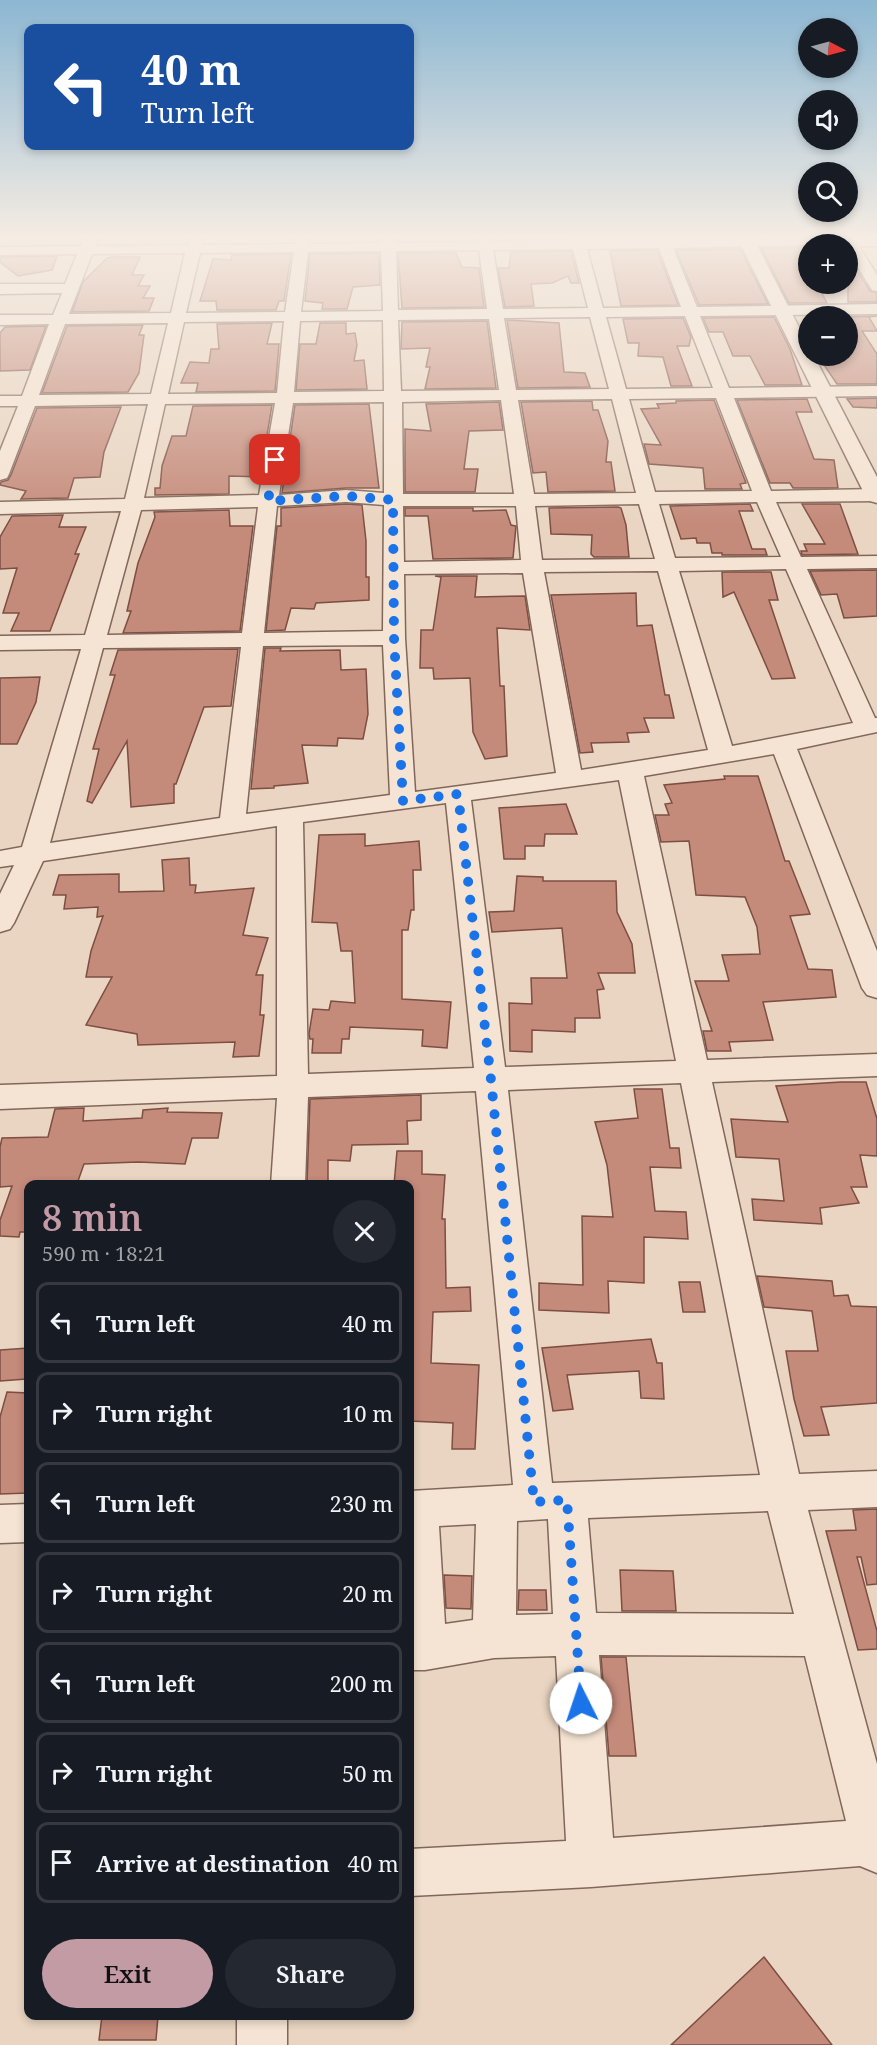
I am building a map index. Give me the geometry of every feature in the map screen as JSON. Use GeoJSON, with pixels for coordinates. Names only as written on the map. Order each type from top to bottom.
{"type":"FeatureCollection","features":[{"type":"Feature","properties":{"kind":"street"},"geometry":{"type":"LineString","coordinates":[[0,474],[31,400],[53,334]]}},
{"type":"Feature","properties":{"kind":"street"},"geometry":{"type":"LineString","coordinates":[[0,923],[34,852],[132,504],[174,334]]}},
{"type":"Feature","properties":{"kind":"street"},"geometry":{"type":"LineString","coordinates":[[232,824],[268,501],[285,398],[291,334]]}},
{"type":"Feature","properties":{"kind":"street"},"geometry":{"type":"LineString","coordinates":[[391,334],[394,638],[403,801]]}},
{"type":"Feature","properties":{"kind":"street"},"geometry":{"type":"LineString","coordinates":[[498,334],[525,500],[532,566],[570,780]]}},
{"type":"Feature","properties":{"kind":"street"},"geometry":{"type":"LineString","coordinates":[[603,334],[647,497],[722,755]]}},
{"type":"Feature","properties":{"kind":"street"},"geometry":{"type":"LineString","coordinates":[[0,859],[34,852],[232,824],[630,771],[783,745],[872,726],[764,496],[699,334]]}},
{"type":"Feature","properties":{"kind":"street"},"geometry":{"type":"LineString","coordinates":[[0,508],[268,501],[346,496],[393,500],[525,500],[877,496],[796,334]]}},
{"type":"Feature","properties":{"kind":"street"},"geometry":{"type":"LineString","coordinates":[[0,401],[877,392]]}},
{"type":"Feature","properties":{"kind":"street"},"geometry":{"type":"LineString","coordinates":[[395,568],[877,562]]}},
{"type":"Feature","properties":{"kind":"street"},"geometry":{"type":"LineString","coordinates":[[0,643],[394,638]]}},
{"type":"Feature","properties":{"kind":"street"},"geometry":{"type":"LineString","coordinates":[[783,745],[877,988]]}},
{"type":"Feature","properties":{"kind":"street"},"geometry":{"type":"LineString","coordinates":[[414,1873],[876,1846],[783,1491],[630,771]]}},
{"type":"Feature","properties":{"kind":"street"},"geometry":{"type":"LineString","coordinates":[[458,794],[491,1080],[533,1502],[576,1634],[591,1863]]}},
{"type":"Feature","properties":{"kind":"street"},"geometry":{"type":"LineString","coordinates":[[288,1180],[293,1086],[290,816]]}},
{"type":"Feature","properties":{"kind":"street"},"geometry":{"type":"LineString","coordinates":[[0,1097],[877,1065]]}},
{"type":"Feature","properties":{"kind":"street"},"geometry":{"type":"LineString","coordinates":[[821,1635],[576,1634],[494,1637],[417,1649],[414,1509],[783,1491],[877,1489]]}},
{"type":"Feature","properties":{"kind":"street"},"geometry":{"type":"LineString","coordinates":[[494,1637],[533,1502]]}},
{"type":"Feature","properties":{"kind":"street"},"geometry":{"type":"LineString","coordinates":[[0,1524],[24,1523]]}},
{"type":"Feature","properties":{"kind":"street"},"geometry":{"type":"LineString","coordinates":[[262,2020],[262,2045]]}},
{"type":"Feature","properties":{"kind":"building"},"geometry":{"type":"Polygon","coordinates":[[[0,334],[43,334],[30,370],[0,371],[0,334]]]}},
{"type":"Feature","properties":{"kind":"building"},"geometry":{"type":"Polygon","coordinates":[[[64,334],[144,335],[139,373],[128,392],[42,393],[64,334]]]}},
{"type":"Feature","properties":{"kind":"building"},"geometry":{"type":"Polygon","coordinates":[[[218,334],[269,334],[267,344],[279,344],[275,391],[196,392],[198,383],[181,383],[190,362],[209,363],[211,349],[219,349],[218,334]]]}},
{"type":"Feature","properties":{"kind":"building"},"geometry":{"type":"Polygon","coordinates":[[[318,334],[355,334],[357,345],[354,361],[364,360],[367,389],[296,390],[300,344],[316,344],[318,334]]]}},
{"type":"Feature","properties":{"kind":"building"},"geometry":{"type":"Polygon","coordinates":[[[402,334],[489,334],[496,388],[425,389],[430,367],[426,367],[430,348],[401,349],[402,334]]]}},
{"type":"Feature","properties":{"kind":"building"},"geometry":{"type":"Polygon","coordinates":[[[509,334],[560,334],[564,372],[585,373],[590,387],[518,388],[509,334]]]}},
{"type":"Feature","properties":{"kind":"building"},"geometry":{"type":"Polygon","coordinates":[[[626,334],[690,334],[689,346],[677,346],[692,386],[671,386],[663,357],[638,356],[639,343],[628,343],[626,334]]]}},
{"type":"Feature","properties":{"kind":"building"},"geometry":{"type":"Polygon","coordinates":[[[724,334],[783,334],[802,385],[765,385],[750,356],[733,356],[724,334]]]}},
{"type":"Feature","properties":{"kind":"building"},"geometry":{"type":"Polygon","coordinates":[[[858,334],[864,334],[877,354],[877,384],[837,384],[825,366],[858,366],[858,334]]]}},
{"type":"Feature","properties":{"kind":"building"},"geometry":{"type":"Polygon","coordinates":[[[877,398],[877,408],[853,407],[847,399],[877,398]]]}},
{"type":"Feature","properties":{"kind":"building"},"geometry":{"type":"Polygon","coordinates":[[[807,399],[812,412],[796,412],[814,459],[834,460],[838,488],[793,488],[790,483],[770,483],[737,400],[807,399]]]}},
{"type":"Feature","properties":{"kind":"building"},"geometry":{"type":"Polygon","coordinates":[[[714,400],[746,483],[740,484],[742,489],[705,489],[703,468],[649,464],[644,444],[661,445],[641,409],[659,408],[657,404],[676,403],[676,401],[714,400]]]}},
{"type":"Feature","properties":{"kind":"building"},"geometry":{"type":"Polygon","coordinates":[[[592,401],[593,410],[598,410],[608,441],[606,462],[611,462],[615,491],[548,492],[546,472],[533,473],[521,402],[592,401]]]}},
{"type":"Feature","properties":{"kind":"building"},"geometry":{"type":"Polygon","coordinates":[[[499,402],[503,430],[469,431],[464,469],[478,469],[475,492],[405,492],[405,429],[431,431],[426,404],[499,402]]]}},
{"type":"Feature","properties":{"kind":"building"},"geometry":{"type":"Polygon","coordinates":[[[369,404],[379,488],[282,493],[295,405],[369,404]]]}},
{"type":"Feature","properties":{"kind":"building"},"geometry":{"type":"Polygon","coordinates":[[[272,405],[260,477],[229,476],[229,494],[155,495],[155,488],[160,488],[162,466],[172,436],[186,436],[193,406],[272,405]]]}},
{"type":"Feature","properties":{"kind":"building"},"geometry":{"type":"Polygon","coordinates":[[[121,407],[104,452],[100,477],[74,478],[68,498],[21,499],[26,491],[0,485],[11,475],[37,408],[121,407]]]}},
{"type":"Feature","properties":{"kind":"building"},"geometry":{"type":"Polygon","coordinates":[[[750,504],[753,511],[739,511],[752,549],[765,549],[767,555],[722,555],[722,553],[712,553],[710,543],[697,543],[696,538],[681,539],[670,506],[750,504]]]}},
{"type":"Feature","properties":{"kind":"building"},"geometry":{"type":"Polygon","coordinates":[[[802,504],[840,504],[858,554],[802,555],[801,551],[807,551],[804,544],[825,544],[802,504]]]}},
{"type":"Feature","properties":{"kind":"building"},"geometry":{"type":"Polygon","coordinates":[[[362,505],[369,600],[316,603],[314,609],[291,608],[285,630],[266,631],[277,526],[281,526],[281,508],[362,505]]]}},
{"type":"Feature","properties":{"kind":"building"},"geometry":{"type":"Polygon","coordinates":[[[405,508],[506,510],[511,525],[516,526],[513,558],[433,559],[428,516],[405,516],[405,508]]]}},
{"type":"Feature","properties":{"kind":"building"},"geometry":{"type":"Polygon","coordinates":[[[549,508],[621,508],[626,525],[629,557],[594,557],[591,554],[592,535],[551,534],[549,508]]]}},
{"type":"Feature","properties":{"kind":"building"},"geometry":{"type":"Polygon","coordinates":[[[229,510],[230,526],[253,526],[240,631],[123,633],[131,611],[127,611],[138,563],[155,517],[154,512],[229,510]]]}},
{"type":"Feature","properties":{"kind":"building"},"geometry":{"type":"Polygon","coordinates":[[[63,515],[59,527],[86,527],[75,554],[79,554],[50,631],[11,631],[19,613],[3,613],[17,568],[0,569],[0,537],[12,516],[63,515]]]}},
{"type":"Feature","properties":{"kind":"building"},"geometry":{"type":"Polygon","coordinates":[[[877,570],[877,616],[844,618],[837,594],[821,595],[810,571],[877,570]]]}},
{"type":"Feature","properties":{"kind":"building"},"geometry":{"type":"Polygon","coordinates":[[[722,572],[771,572],[778,600],[769,600],[795,678],[772,679],[734,592],[723,597],[722,572]]]}},
{"type":"Feature","properties":{"kind":"building"},"geometry":{"type":"Polygon","coordinates":[[[435,576],[477,576],[475,597],[525,596],[530,630],[497,628],[500,686],[504,686],[507,756],[485,759],[473,732],[470,678],[434,679],[433,668],[420,668],[421,630],[433,630],[441,577],[435,576]]]}},
{"type":"Feature","properties":{"kind":"building"},"geometry":{"type":"Polygon","coordinates":[[[636,593],[637,626],[652,625],[665,695],[669,695],[674,718],[644,718],[649,732],[627,733],[629,742],[591,743],[593,752],[580,753],[551,595],[636,593]]]}},
{"type":"Feature","properties":{"kind":"building"},"geometry":{"type":"Polygon","coordinates":[[[265,648],[281,648],[280,651],[340,650],[341,670],[366,669],[368,714],[363,739],[338,738],[337,746],[302,745],[308,783],[251,789],[265,648]]]}},
{"type":"Feature","properties":{"kind":"building"},"geometry":{"type":"Polygon","coordinates":[[[238,649],[231,706],[204,707],[176,784],[174,784],[174,803],[131,807],[127,741],[92,803],[87,801],[99,749],[93,749],[115,675],[110,675],[118,650],[238,649]]]}},
{"type":"Feature","properties":{"kind":"building"},"geometry":{"type":"Polygon","coordinates":[[[40,677],[36,702],[17,744],[0,744],[0,678],[40,677]]]}},
{"type":"Feature","properties":{"kind":"building"},"geometry":{"type":"Polygon","coordinates":[[[724,776],[758,776],[785,861],[789,861],[810,914],[790,916],[808,969],[832,970],[836,997],[763,1002],[773,1040],[729,1042],[731,1051],[707,1051],[703,1031],[712,1031],[695,981],[729,981],[722,955],[760,954],[757,927],[745,897],[696,895],[689,841],[661,842],[655,815],[669,815],[665,804],[672,803],[664,785],[725,779],[724,776]]]}},
{"type":"Feature","properties":{"kind":"building"},"geometry":{"type":"Polygon","coordinates":[[[566,804],[577,834],[545,834],[544,846],[525,846],[525,859],[504,859],[499,808],[566,804]]]}},
{"type":"Feature","properties":{"kind":"building"},"geometry":{"type":"Polygon","coordinates":[[[365,834],[365,846],[419,841],[421,870],[413,870],[414,910],[411,910],[408,930],[402,930],[402,999],[451,1002],[447,1048],[422,1046],[423,1030],[350,1027],[349,1039],[342,1039],[341,1053],[312,1053],[313,1039],[310,1039],[309,1034],[313,1009],[329,1010],[331,1001],[355,1003],[352,951],[341,951],[337,923],[312,922],[319,835],[365,834]]]}},
{"type":"Feature","properties":{"kind":"building"},"geometry":{"type":"Polygon","coordinates":[[[189,858],[190,885],[196,885],[195,893],[254,888],[243,935],[268,938],[256,975],[263,975],[260,1015],[264,1015],[259,1056],[233,1057],[235,1042],[138,1045],[137,1034],[86,1025],[112,977],[86,977],[91,951],[103,916],[97,917],[98,907],[64,909],[66,895],[53,895],[59,875],[119,874],[119,892],[164,891],[162,860],[189,858]]]}},
{"type":"Feature","properties":{"kind":"building"},"geometry":{"type":"Polygon","coordinates":[[[517,876],[543,877],[543,881],[616,881],[617,912],[632,944],[635,973],[598,973],[604,989],[597,990],[600,1018],[575,1018],[575,1032],[532,1030],[532,1052],[510,1051],[509,1003],[532,1004],[531,978],[567,978],[562,928],[492,932],[489,912],[514,911],[517,876]]]}},
{"type":"Feature","properties":{"kind":"building"},"geometry":{"type":"Polygon","coordinates":[[[866,1082],[877,1119],[877,1156],[860,1155],[867,1187],[851,1187],[859,1203],[820,1208],[822,1224],[754,1220],[752,1199],[784,1201],[779,1159],[736,1157],[731,1119],[788,1122],[776,1086],[866,1082]]]}},
{"type":"Feature","properties":{"kind":"building"},"geometry":{"type":"Polygon","coordinates":[[[634,1089],[662,1089],[670,1148],[679,1148],[681,1168],[650,1167],[655,1211],[686,1212],[688,1239],[644,1237],[644,1283],[608,1281],[609,1313],[539,1310],[539,1283],[583,1285],[582,1216],[613,1217],[607,1165],[595,1122],[638,1118],[634,1089]]]}},
{"type":"Feature","properties":{"kind":"building"},"geometry":{"type":"Polygon","coordinates":[[[421,1095],[421,1120],[407,1121],[408,1144],[352,1145],[350,1161],[328,1160],[328,1180],[307,1180],[310,1099],[421,1095]]]}},
{"type":"Feature","properties":{"kind":"building"},"geometry":{"type":"Polygon","coordinates":[[[84,1108],[83,1121],[142,1118],[143,1110],[168,1108],[167,1112],[222,1113],[218,1138],[192,1138],[185,1164],[138,1162],[84,1164],[78,1180],[24,1180],[24,1232],[20,1232],[19,1237],[0,1236],[0,1220],[12,1186],[0,1187],[2,1138],[48,1137],[55,1109],[84,1108]]]}},
{"type":"Feature","properties":{"kind":"building"},"geometry":{"type":"Polygon","coordinates":[[[397,1151],[422,1151],[422,1174],[445,1175],[442,1219],[445,1219],[446,1288],[470,1287],[471,1311],[433,1312],[431,1363],[479,1365],[475,1449],[452,1449],[453,1423],[414,1421],[414,1180],[394,1180],[397,1151]]]}},
{"type":"Feature","properties":{"kind":"building"},"geometry":{"type":"Polygon","coordinates":[[[757,1276],[832,1281],[834,1296],[848,1295],[851,1306],[877,1307],[877,1403],[821,1407],[829,1435],[804,1436],[794,1399],[786,1351],[818,1351],[812,1311],[764,1307],[757,1276]]]}},
{"type":"Feature","properties":{"kind":"building"},"geometry":{"type":"Polygon","coordinates":[[[679,1282],[700,1282],[705,1312],[683,1312],[679,1282]]]}},
{"type":"Feature","properties":{"kind":"building"},"geometry":{"type":"Polygon","coordinates":[[[651,1339],[657,1363],[662,1363],[664,1399],[641,1398],[639,1371],[567,1375],[573,1409],[553,1411],[542,1348],[651,1339]]]}},
{"type":"Feature","properties":{"kind":"building"},"geometry":{"type":"Polygon","coordinates":[[[24,1348],[24,1379],[0,1381],[0,1350],[24,1348]]]}},
{"type":"Feature","properties":{"kind":"building"},"geometry":{"type":"Polygon","coordinates":[[[7,1392],[24,1393],[24,1493],[0,1494],[0,1417],[7,1392]]]}},
{"type":"Feature","properties":{"kind":"building"},"geometry":{"type":"Polygon","coordinates":[[[877,1509],[877,1584],[867,1585],[861,1557],[857,1557],[877,1631],[877,1649],[858,1650],[826,1531],[856,1530],[853,1510],[877,1509]]]}},
{"type":"Feature","properties":{"kind":"building"},"geometry":{"type":"Polygon","coordinates":[[[620,1570],[673,1571],[676,1611],[622,1611],[620,1570]]]}},
{"type":"Feature","properties":{"kind":"building"},"geometry":{"type":"Polygon","coordinates":[[[444,1575],[472,1576],[471,1609],[446,1608],[444,1575]]]}},
{"type":"Feature","properties":{"kind":"building"},"geometry":{"type":"Polygon","coordinates":[[[519,1590],[546,1590],[547,1610],[518,1610],[519,1590]]]}},
{"type":"Feature","properties":{"kind":"building"},"geometry":{"type":"Polygon","coordinates":[[[601,1657],[626,1657],[636,1756],[609,1756],[601,1657]]]}},
{"type":"Feature","properties":{"kind":"building"},"geometry":{"type":"Polygon","coordinates":[[[764,1957],[832,2045],[671,2045],[764,1957]]]}},
{"type":"Feature","properties":{"kind":"building"},"geometry":{"type":"Polygon","coordinates":[[[102,2020],[158,2020],[156,2040],[99,2040],[102,2020]]]}},
{"type":"Feature","properties":{"kind":"route"},"geometry":{"type":"LineString","coordinates":[[275,460],[268,501],[319,496],[393,500],[394,638],[403,801],[458,794],[491,1080],[534,1502],[567,1500],[581,1703]]}}]}
